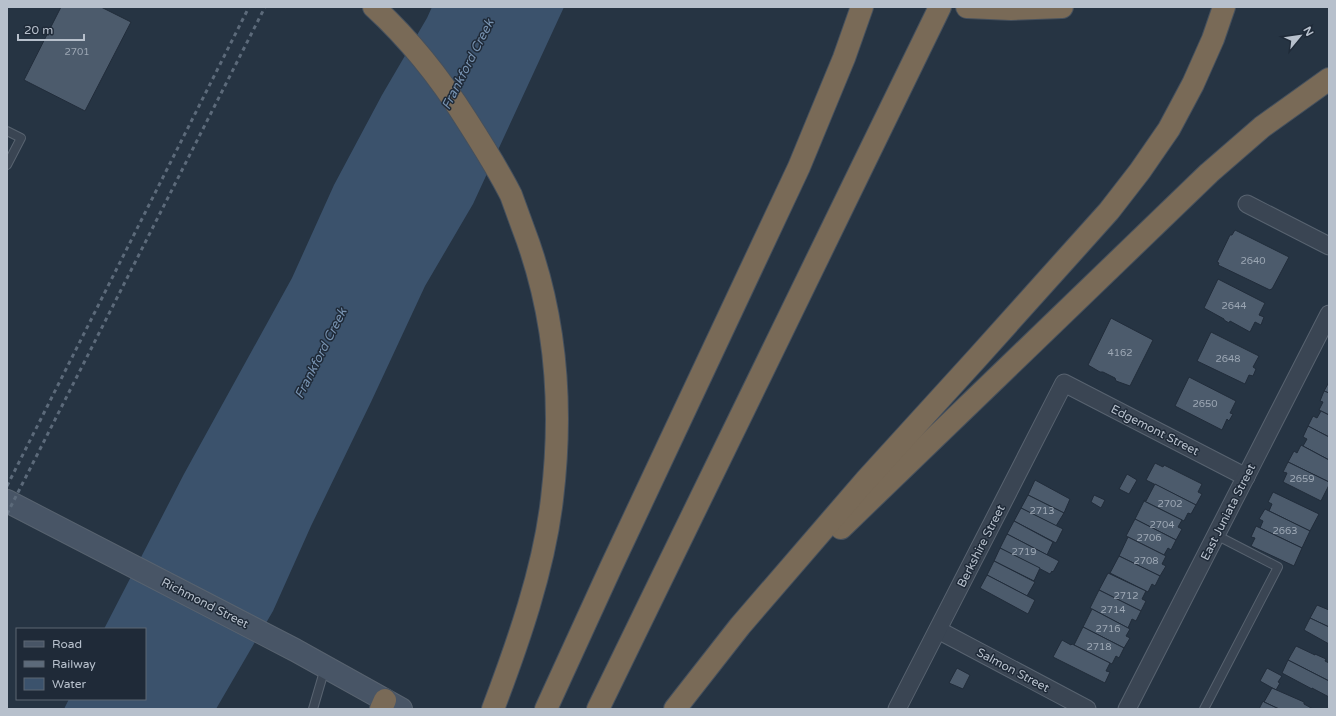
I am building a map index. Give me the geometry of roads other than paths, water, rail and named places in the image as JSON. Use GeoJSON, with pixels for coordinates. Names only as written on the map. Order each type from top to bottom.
{"type":"FeatureCollection","features":[{"type":"Feature","properties":{"kind":"highway"},"geometry":{"type":"LineString","coordinates":[[374,7],[392,23],[427,63],[458,105],[486,149],[511,196],[529,244],[543,291],[552,339],[557,389],[558,442],[552,501],[542,558],[525,616],[493,708]]}},
{"type":"Feature","properties":{"kind":"highway"},"geometry":{"type":"LineString","coordinates":[[546,709],[799,167],[844,58],[862,7]]}},
{"type":"Feature","properties":{"kind":"highway"},"geometry":{"type":"LineString","coordinates":[[598,709],[940,7]]}},
{"type":"Feature","properties":{"kind":"highway"},"geometry":{"type":"LineString","coordinates":[[967,7],[1011,9],[1062,7]]}},
{"type":"Feature","properties":{"kind":"highway"},"geometry":{"type":"LineString","coordinates":[[675,709],[740,626],[866,480],[978,358],[1109,211],[1140,171],[1169,129],[1193,84],[1213,38],[1224,7]]}},
{"type":"Feature","properties":{"kind":"highway"},"geometry":{"type":"LineString","coordinates":[[740,626],[1209,173],[1262,127],[1329,79]]}},
{"type":"Feature","properties":{"kind":"main road","name":"Richmond Street"},"geometry":{"type":"LineString","coordinates":[[7,501],[295,650],[389,706]]}},
{"type":"Feature","properties":{"kind":"street"},"geometry":{"type":"LineString","coordinates":[[1247,204],[1329,246]]}},
{"type":"Feature","properties":{"kind":"street","name":"East Juniata Street"},"geometry":{"type":"LineString","coordinates":[[1127,709],[1329,314]]}},
{"type":"Feature","properties":{"kind":"street","name":"Edgemont Street"},"geometry":{"type":"LineString","coordinates":[[1064,383],[1246,477]]}},
{"type":"Feature","properties":{"kind":"street","name":"Berkshire Street"},"geometry":{"type":"LineString","coordinates":[[897,709],[1064,383]]}},
{"type":"Feature","properties":{"kind":"street","name":"Salmon Street"},"geometry":{"type":"LineString","coordinates":[[938,630],[1088,709]]}},
{"type":"Feature","properties":{"kind":"lane"},"geometry":{"type":"LineString","coordinates":[[7,131],[21,138],[7,165]]}},
{"type":"Feature","properties":{"kind":"lane"},"geometry":{"type":"LineString","coordinates":[[1204,709],[1278,567],[1216,535]]}},
{"type":"Feature","properties":{"kind":"lane"},"geometry":{"type":"LineString","coordinates":[[312,709],[325,667]]}},
{"type":"Feature","properties":{"kind":"water","name":"Frankford Creek"},"geometry":{"type":"Polygon","coordinates":[[[432,7],[564,7],[473,204],[425,286],[311,526],[273,611],[216,709],[64,709],[68,700],[146,700],[146,628],[105,628],[184,474],[292,278],[334,185],[382,95],[432,7]]]}},
{"type":"Feature","properties":{"kind":"railway"},"geometry":{"type":"LineString","coordinates":[[7,486],[249,7]]}},
{"type":"Feature","properties":{"kind":"railway"},"geometry":{"type":"LineString","coordinates":[[7,514],[265,7]]}}]}
